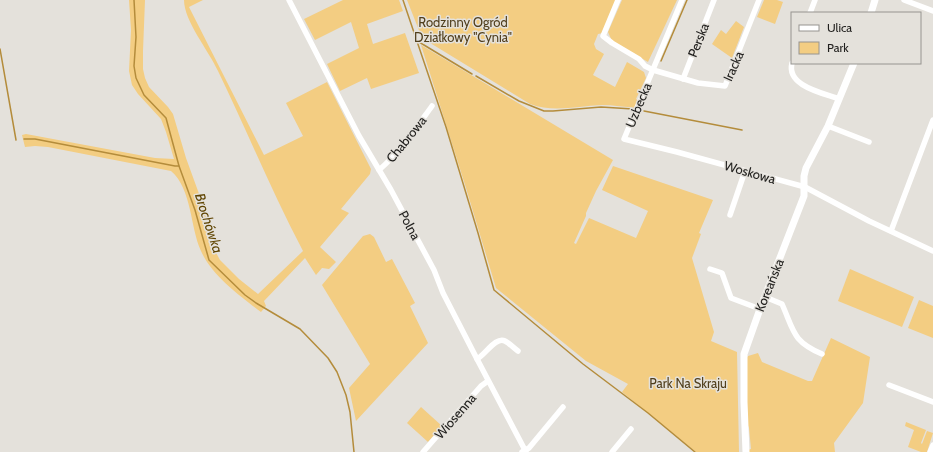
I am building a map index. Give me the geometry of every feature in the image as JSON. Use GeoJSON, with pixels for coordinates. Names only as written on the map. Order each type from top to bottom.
{"type":"FeatureCollection","features":[{"type":"Feature","properties":{"kind":"street","name":"Polna"},"geometry":{"type":"LineString","coordinates":[[289,0],[358,136],[379,170],[434,270],[443,293],[524,451]]}},
{"type":"Feature","properties":{"kind":"street"},"geometry":{"type":"LineString","coordinates":[[618,0],[603,36],[640,59],[645,66],[652,70]]}},
{"type":"Feature","properties":{"kind":"street","name":"Uzbecka"},"geometry":{"type":"LineString","coordinates":[[624,139],[682,0]]}},
{"type":"Feature","properties":{"kind":"street","name":"Perska"},"geometry":{"type":"LineString","coordinates":[[683,79],[714,0]]}},
{"type":"Feature","properties":{"kind":"street","name":"Iracka"},"geometry":{"type":"LineString","coordinates":[[652,70],[698,83],[725,86],[759,0]]}},
{"type":"Feature","properties":{"kind":"street"},"geometry":{"type":"LineString","coordinates":[[810,12],[815,0]]}},
{"type":"Feature","properties":{"kind":"street"},"geometry":{"type":"LineString","coordinates":[[871,12],[875,0]]}},
{"type":"Feature","properties":{"kind":"street"},"geometry":{"type":"LineString","coordinates":[[904,0],[932,9]]}},
{"type":"Feature","properties":{"kind":"street"},"geometry":{"type":"LineString","coordinates":[[792,64],[792,72],[802,86],[839,99]]}},
{"type":"Feature","properties":{"kind":"street","name":"Koreańska"},"geometry":{"type":"LineString","coordinates":[[746,452],[744,354],[804,196],[804,172],[828,126],[854,64]]}},
{"type":"Feature","properties":{"kind":"street","name":"Chabrowa"},"geometry":{"type":"LineString","coordinates":[[379,170],[408,139],[432,106]]}},
{"type":"Feature","properties":{"kind":"street"},"geometry":{"type":"LineString","coordinates":[[891,231],[904,193],[933,120]]}},
{"type":"Feature","properties":{"kind":"street"},"geometry":{"type":"LineString","coordinates":[[828,126],[868,142]]}},
{"type":"Feature","properties":{"kind":"street","name":"Woskowa"},"geometry":{"type":"LineString","coordinates":[[624,139],[805,187],[869,221],[933,251]]}},
{"type":"Feature","properties":{"kind":"street"},"geometry":{"type":"LineString","coordinates":[[730,215],[745,171]]}},
{"type":"Feature","properties":{"kind":"street"},"geometry":{"type":"LineString","coordinates":[[710,269],[722,274],[731,298],[760,309]]}},
{"type":"Feature","properties":{"kind":"street"},"geometry":{"type":"LineString","coordinates":[[765,296],[782,304],[794,334],[798,339],[810,349],[822,354]]}},
{"type":"Feature","properties":{"kind":"street"},"geometry":{"type":"LineString","coordinates":[[477,360],[497,340],[504,340],[518,352]]}},
{"type":"Feature","properties":{"kind":"street","name":"Wiosenna"},"geometry":{"type":"LineString","coordinates":[[423,452],[480,386],[488,381]]}},
{"type":"Feature","properties":{"kind":"street"},"geometry":{"type":"LineString","coordinates":[[889,385],[933,402]]}},
{"type":"Feature","properties":{"kind":"street"},"geometry":{"type":"LineString","coordinates":[[524,451],[530,448],[563,407]]}},
{"type":"Feature","properties":{"kind":"street"},"geometry":{"type":"LineString","coordinates":[[612,452],[631,429]]}},
{"type":"Feature","properties":{"kind":"street"},"geometry":{"type":"LineString","coordinates":[[930,452],[933,445]]}},
{"type":"Feature","properties":{"kind":"green space"},"geometry":{"type":"Polygon","coordinates":[[[129,0],[145,0],[143,69],[145,78],[149,87],[173,114],[186,158],[202,202],[214,249],[220,260],[239,279],[258,294],[303,251],[218,71],[192,26],[185,8],[184,0],[203,0],[189,7],[264,155],[303,136],[286,103],[327,82],[371,169],[370,174],[341,209],[349,213],[320,247],[336,262],[329,269],[322,268],[316,275],[305,258],[264,301],[266,306],[261,312],[227,285],[206,260],[197,241],[187,198],[178,179],[171,171],[48,147],[25,147],[22,135],[26,134],[155,158],[174,159],[161,119],[138,94],[132,85],[129,71],[131,30],[129,0]]]}},
{"type":"Feature","properties":{"kind":"green space"},"geometry":{"type":"Polygon","coordinates":[[[343,0],[399,0],[403,11],[367,24],[373,44],[405,33],[419,73],[371,89],[367,78],[340,91],[327,64],[359,48],[351,22],[315,40],[304,19],[343,0]]]}},
{"type":"Feature","properties":{"kind":"green space","name":"Rodzinny Ogród Działkowy \"Cynia\""},"geometry":{"type":"Polygon","coordinates":[[[407,0],[617,0],[603,33],[598,34],[594,44],[596,49],[604,54],[593,75],[615,87],[627,62],[644,72],[646,78],[636,99],[639,101],[636,108],[602,105],[557,109],[539,107],[530,104],[422,38],[407,0]]]}},
{"type":"Feature","properties":{"kind":"green space"},"geometry":{"type":"Polygon","coordinates":[[[622,0],[677,0],[648,62],[612,41],[608,32],[622,0]]]}},
{"type":"Feature","properties":{"kind":"green space"},"geometry":{"type":"Polygon","coordinates":[[[764,0],[777,0],[783,2],[775,24],[757,17],[764,0]]]}},
{"type":"Feature","properties":{"kind":"green space"},"geometry":{"type":"Polygon","coordinates":[[[736,21],[744,27],[732,58],[712,44],[721,30],[726,34],[736,21]]]}},
{"type":"Feature","properties":{"kind":"green space","name":"Park Na Skraju"},"geometry":{"type":"Polygon","coordinates":[[[421,45],[613,160],[596,191],[574,243],[576,244],[589,218],[636,238],[648,211],[602,190],[613,166],[713,200],[699,233],[701,234],[692,258],[714,332],[711,341],[737,352],[739,452],[696,452],[622,392],[628,384],[586,361],[496,288],[421,45]]]}},
{"type":"Feature","properties":{"kind":"green space"},"geometry":{"type":"Polygon","coordinates":[[[370,234],[374,237],[386,262],[392,259],[415,303],[410,306],[428,343],[356,421],[349,388],[370,364],[322,285],[363,236],[370,234]]]}},
{"type":"Feature","properties":{"kind":"green space"},"geometry":{"type":"Polygon","coordinates":[[[850,269],[914,297],[902,327],[838,301],[850,269]]]}},
{"type":"Feature","properties":{"kind":"green space"},"geometry":{"type":"Polygon","coordinates":[[[919,300],[933,306],[933,338],[908,328],[919,300]]]}},
{"type":"Feature","properties":{"kind":"green space"},"geometry":{"type":"Polygon","coordinates":[[[831,338],[870,357],[863,403],[834,443],[835,452],[748,452],[748,450],[751,449],[749,428],[746,421],[746,359],[748,356],[758,353],[762,362],[808,381],[812,381],[831,338]]]}},
{"type":"Feature","properties":{"kind":"green space"},"geometry":{"type":"Polygon","coordinates":[[[421,407],[442,426],[428,442],[407,423],[421,407]]]}},
{"type":"Feature","properties":{"kind":"green space"},"geometry":{"type":"Polygon","coordinates":[[[906,422],[926,430],[921,443],[922,444],[927,431],[933,433],[927,452],[921,452],[908,447],[914,430],[905,426],[906,422]]]}},
{"type":"Feature","properties":{"kind":"waterway","name":"Brochówka"},"geometry":{"type":"LineString","coordinates":[[134,0],[136,37],[134,66],[136,78],[144,95],[166,118],[179,166],[195,210],[209,260],[245,295],[300,329],[328,358],[337,372],[346,395],[350,412],[354,452]]}},
{"type":"Feature","properties":{"kind":"waterway"},"geometry":{"type":"LineString","coordinates":[[403,0],[446,127],[494,290],[583,364],[648,413],[695,452]]}},
{"type":"Feature","properties":{"kind":"waterway"},"geometry":{"type":"LineString","coordinates":[[661,61],[687,0]]}},
{"type":"Feature","properties":{"kind":"waterway"},"geometry":{"type":"LineString","coordinates":[[419,42],[472,74]]}},
{"type":"Feature","properties":{"kind":"waterway"},"geometry":{"type":"LineString","coordinates":[[0,49],[16,140]]}},
{"type":"Feature","properties":{"kind":"waterway"},"geometry":{"type":"LineString","coordinates":[[476,76],[519,101],[544,111],[601,107],[633,109]]}},
{"type":"Feature","properties":{"kind":"waterway"},"geometry":{"type":"LineString","coordinates":[[644,111],[742,130]]}},
{"type":"Feature","properties":{"kind":"waterway"},"geometry":{"type":"LineString","coordinates":[[24,139],[35,139],[179,166]]}}]}
